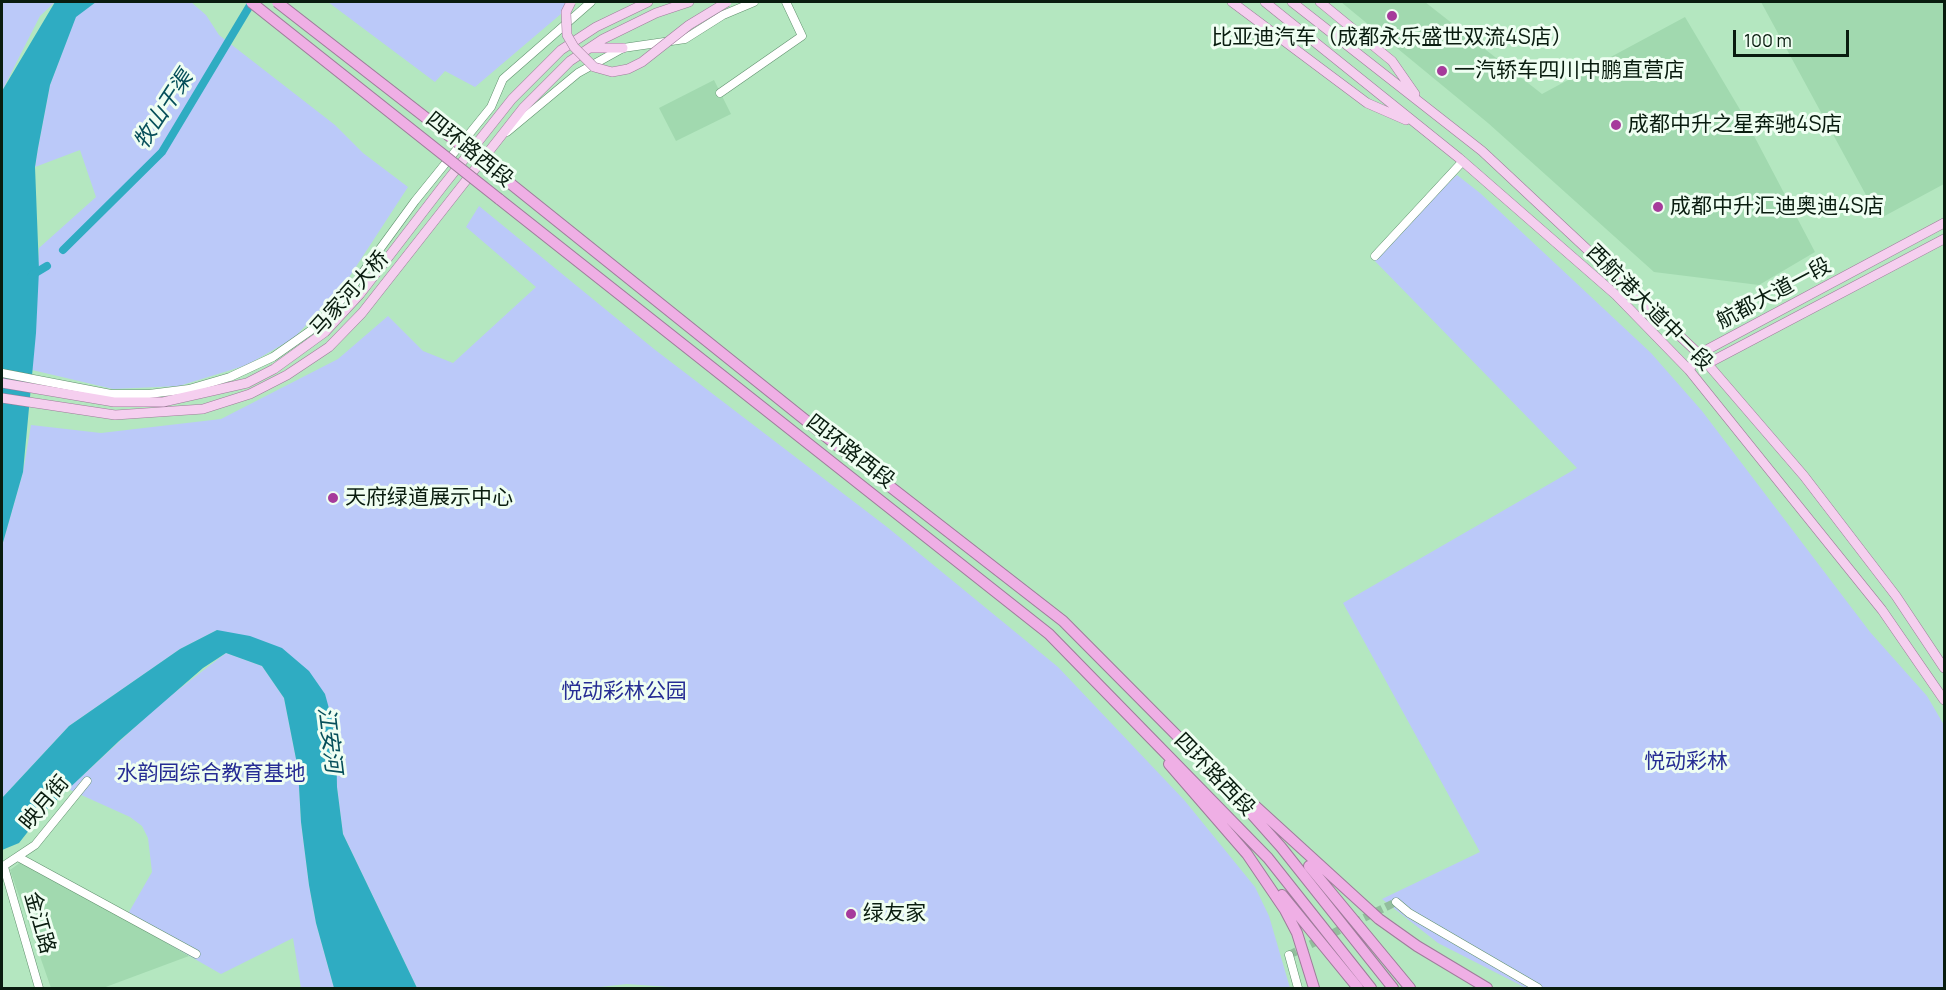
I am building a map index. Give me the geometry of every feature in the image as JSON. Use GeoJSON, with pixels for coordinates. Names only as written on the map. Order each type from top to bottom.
{"type":"FeatureCollection","features":[{"type":"Feature","properties":{"kind":"highway","name":"四环路西段"},"geometry":{"type":"LineString","coordinates":[[251,2],[1049,634],[1268,858],[1371,988]]}},
{"type":"Feature","properties":{"kind":"highway","name":"四环路西段"},"geometry":{"type":"LineString","coordinates":[[277,2],[511,184],[853,458],[1063,621],[1224,783],[1288,856],[1393,988]]}},
{"type":"Feature","properties":{"kind":"highway"},"geometry":{"type":"LineString","coordinates":[[1143,731],[1193,795],[1324,944],[1358,988]]}},
{"type":"Feature","properties":{"kind":"highway"},"geometry":{"type":"LineString","coordinates":[[1224,783],[1243,794],[1379,919],[1417,946],[1487,988]]}},
{"type":"Feature","properties":{"kind":"highway"},"geometry":{"type":"LineString","coordinates":[[1267,817],[1410,988]]}},
{"type":"Feature","properties":{"kind":"highway"},"geometry":{"type":"LineString","coordinates":[[1247,854],[1285,910],[1297,933],[1314,988]]}},
{"type":"Feature","properties":{"kind":"main road"},"geometry":{"type":"LineString","coordinates":[[571,2],[566,12],[567,35],[574,47],[594,67],[612,72],[628,69],[642,62],[688,25],[727,2]]}},
{"type":"Feature","properties":{"kind":"main road"},"geometry":{"type":"LineString","coordinates":[[2,383],[114,402],[163,402],[247,382],[274,369],[326,332],[360,294],[512,99],[561,50],[596,27],[648,2]]}},
{"type":"Feature","properties":{"kind":"main road","name":"马家河大桥"},"geometry":{"type":"LineString","coordinates":[[2,398],[115,415],[203,409],[250,394],[287,375],[328,347],[362,313],[523,108],[546,83],[570,61],[590,48],[656,13],[689,2]]}},
{"type":"Feature","properties":{"kind":"main road"},"geometry":{"type":"LineString","coordinates":[[1232,2],[1367,102],[1420,127]]}},
{"type":"Feature","properties":{"kind":"main road","name":"西航港大道中一段"},"geometry":{"type":"LineString","coordinates":[[1264,2],[1463,161],[1616,296],[1689,370],[1882,610],[1944,700]]}},
{"type":"Feature","properties":{"kind":"main road","name":"西航港大道中一段"},"geometry":{"type":"LineString","coordinates":[[1292,2],[1482,151],[1700,354],[1707,365],[1804,476],[1896,596],[1944,668]]}},
{"type":"Feature","properties":{"kind":"main road"},"geometry":{"type":"LineString","coordinates":[[1320,2],[1392,61],[1421,103]]}},
{"type":"Feature","properties":{"kind":"main road"},"geometry":{"type":"LineString","coordinates":[[590,48],[623,48]]}},
{"type":"Feature","properties":{"kind":"main road","name":"航都大道一段"},"geometry":{"type":"LineString","coordinates":[[1689,370],[1700,354],[1944,223]]}},
{"type":"Feature","properties":{"kind":"main road","name":"航都大道一段"},"geometry":{"type":"LineString","coordinates":[[1689,370],[1707,365],[1944,239]]}},
{"type":"Feature","properties":{"kind":"street"},"geometry":{"type":"LineString","coordinates":[[2,373],[111,394],[149,394],[189,389],[230,377],[273,357],[310,331],[347,294],[415,201],[491,107],[503,79],[591,2]]}},
{"type":"Feature","properties":{"kind":"street"},"geometry":{"type":"LineString","coordinates":[[499,139],[578,73],[623,48],[685,39],[723,15],[754,2]]}},
{"type":"Feature","properties":{"kind":"street"},"geometry":{"type":"LineString","coordinates":[[720,93],[802,36],[786,2]]}},
{"type":"Feature","properties":{"kind":"street"},"geometry":{"type":"LineString","coordinates":[[1376,256],[1463,161]]}},
{"type":"Feature","properties":{"kind":"street","name":"映月街"},"geometry":{"type":"LineString","coordinates":[[3,867],[35,844],[87,781]]}},
{"type":"Feature","properties":{"kind":"street"},"geometry":{"type":"LineString","coordinates":[[18,857],[196,954]]}},
{"type":"Feature","properties":{"kind":"street","name":"金江路"},"geometry":{"type":"LineString","coordinates":[[3,867],[39,988]]}},
{"type":"Feature","properties":{"kind":"street"},"geometry":{"type":"LineString","coordinates":[[1396,902],[1409,913],[1538,988]]}},
{"type":"Feature","properties":{"kind":"street"},"geometry":{"type":"LineString","coordinates":[[1289,955],[1298,988]]}},
{"type":"Feature","properties":{"kind":"shaded area"},"geometry":{"type":"Polygon","coordinates":[[[1341,2],[1425,2],[1542,94],[1685,17],[1742,113],[1815,252],[1759,285],[1654,272],[1488,123],[1341,2]]]}},
{"type":"Feature","properties":{"kind":"shaded area"},"geometry":{"type":"Polygon","coordinates":[[[1761,2],[1944,2],[1944,184],[1879,219],[1761,2]]]}},
{"type":"Feature","properties":{"kind":"shaded area"},"geometry":{"type":"Polygon","coordinates":[[[714,80],[731,114],[676,141],[659,108],[714,80]]]}},
{"type":"Feature","properties":{"kind":"shaded area"},"geometry":{"type":"Polygon","coordinates":[[[21,862],[189,956],[103,988],[51,988],[10,870],[21,862]]]}},
{"type":"Feature","properties":{"kind":"green space"},"geometry":{"type":"Polygon","coordinates":[[[2,2],[55,2],[40,16],[2,91],[2,2]]]}},
{"type":"Feature","properties":{"kind":"green space"},"geometry":{"type":"Polygon","coordinates":[[[96,2],[191,2],[206,15],[219,35],[335,125],[363,153],[408,187],[346,282],[294,338],[247,365],[179,386],[113,389],[32,370],[39,248],[96,197],[80,150],[35,167],[50,85],[76,16],[96,2]]]}},
{"type":"Feature","properties":{"kind":"green space"},"geometry":{"type":"Polygon","coordinates":[[[328,2],[575,2],[475,87],[445,71],[435,82],[328,2]]]}},
{"type":"Feature","properties":{"kind":"green space","name":"悦动彩林"},"geometry":{"type":"Polygon","coordinates":[[[1457,175],[1480,193],[1651,353],[1702,411],[1870,632],[1927,696],[1944,725],[1944,988],[1526,988],[1438,943],[1382,899],[1480,852],[1343,603],[1577,468],[1371,257],[1457,175]]]}},
{"type":"Feature","properties":{"kind":"green space","name":"悦动彩林公园"},"geometry":{"type":"Polygon","coordinates":[[[479,206],[654,349],[887,527],[1058,667],[1185,801],[1255,887],[1269,916],[1290,988],[683,988],[627,984],[591,988],[417,988],[343,834],[325,694],[217,630],[180,649],[69,726],[2,798],[2,546],[23,472],[31,425],[101,433],[221,419],[338,359],[388,316],[423,351],[453,363],[536,287],[466,227],[479,206]]]}},
{"type":"Feature","properties":{"kind":"green space","name":"水韵园综合教育基地"},"geometry":{"type":"Polygon","coordinates":[[[226,653],[262,666],[284,698],[298,769],[301,822],[309,885],[316,923],[334,988],[301,988],[293,938],[221,974],[125,919],[152,872],[148,838],[142,826],[130,817],[68,789],[161,703],[226,653]]]}},
{"type":"Feature","properties":{"kind":"water"},"geometry":{"type":"Polygon","coordinates":[[[55,2],[96,2],[76,17],[50,85],[38,148],[35,167],[39,270],[36,333],[23,472],[2,546],[2,91],[55,2]]]}},
{"type":"Feature","properties":{"kind":"water","name":"江安河"},"geometry":{"type":"Polygon","coordinates":[[[217,630],[250,636],[282,648],[309,671],[325,694],[336,734],[337,787],[343,834],[417,988],[334,988],[316,923],[309,885],[301,822],[298,769],[284,698],[262,666],[226,653],[203,668],[119,741],[41,815],[19,843],[2,850],[2,798],[69,726],[180,649],[217,630]]]}},
{"type":"Feature","properties":{"kind":"waterway","name":"牧山干渠"},"geometry":{"type":"LineString","coordinates":[[63,250],[162,152],[252,2]]}},
{"type":"Feature","properties":{"kind":"waterway","name":"牧山干渠"},"geometry":{"type":"LineString","coordinates":[[32,275],[47,266]]}},
{"type":"Feature","properties":{"kind":"tunnel"},"geometry":{"type":"LineString","coordinates":[[1289,955],[1396,902]]}},
{"type":"Feature","properties":{"kind":"place","name":"比亚迪汽车（成都永乐盛世双流4S店）"},"geometry":{"type":"Point","coordinates":[1392,16]}},
{"type":"Feature","properties":{"kind":"place","name":"一汽轿车四川中鹏直营店"},"geometry":{"type":"Point","coordinates":[1442,71]}},
{"type":"Feature","properties":{"kind":"place","name":"成都中升之星奔驰4S店"},"geometry":{"type":"Point","coordinates":[1616,125]}},
{"type":"Feature","properties":{"kind":"place","name":"成都中升汇迪奥迪4S店"},"geometry":{"type":"Point","coordinates":[1658,207]}},
{"type":"Feature","properties":{"kind":"place","name":"天府绿道展示中心"},"geometry":{"type":"Point","coordinates":[333,498]}},
{"type":"Feature","properties":{"kind":"place","name":"绿友家"},"geometry":{"type":"Point","coordinates":[851,914]}}]}
